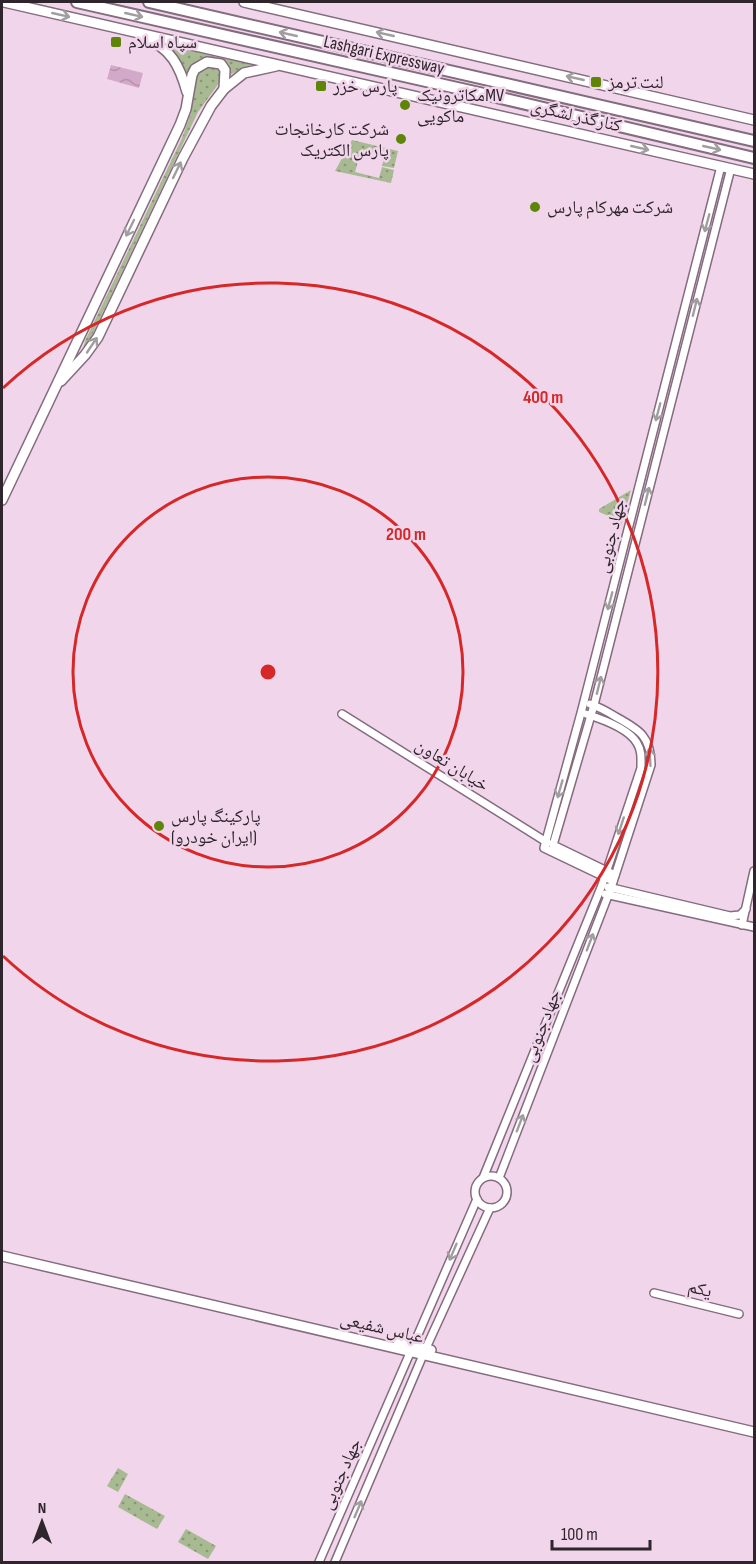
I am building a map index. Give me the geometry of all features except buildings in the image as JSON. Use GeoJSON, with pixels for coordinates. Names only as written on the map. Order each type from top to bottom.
{"type":"FeatureCollection","features":[{"type":"Feature","properties":{"kind":"highway","name":"Lashgari Expressway"},"geometry":{"type":"LineString","coordinates":[[77,2],[488,95],[754,159]]}},
{"type":"Feature","properties":{"kind":"highway","name":"Lashgari Expressway"},"geometry":{"type":"LineString","coordinates":[[149,2],[754,141]]}},
{"type":"Feature","properties":{"kind":"main road","name":"کنارگذر لشگری"},"geometry":{"type":"LineString","coordinates":[[4,2],[754,174]]}},
{"type":"Feature","properties":{"kind":"main road","name":"کنارگذر لشگری"},"geometry":{"type":"LineString","coordinates":[[244,2],[754,120]]}},
{"type":"Feature","properties":{"kind":"main road"},"geometry":{"type":"LineString","coordinates":[[102,24],[149,40],[167,51],[180,69],[188,99]]}},
{"type":"Feature","properties":{"kind":"main road"},"geometry":{"type":"LineString","coordinates":[[2,500],[180,125],[195,69],[207,62],[221,64],[225,70],[225,88]]}},
{"type":"Feature","properties":{"kind":"main road"},"geometry":{"type":"LineString","coordinates":[[53,389],[86,355],[98,337],[183,158],[211,106],[225,88],[244,73],[284,66]]}},
{"type":"Feature","properties":{"kind":"main road","name":"عباس شفیعی"},"geometry":{"type":"LineString","coordinates":[[2,1254],[754,1426]]}},
{"type":"Feature","properties":{"kind":"main road","name":"عباس شفیعی"},"geometry":{"type":"LineString","coordinates":[[425,1351],[754,1432]]}},
{"type":"Feature","properties":{"kind":"street","name":"جهاد جنوبی"},"geometry":{"type":"LineString","coordinates":[[549,844],[581,713],[726,167]]}},
{"type":"Feature","properties":{"kind":"street","name":"جهاد جنوبی"},"geometry":{"type":"LineString","coordinates":[[549,844],[594,705],[726,167]]}},
{"type":"Feature","properties":{"kind":"street"},"geometry":{"type":"LineString","coordinates":[[584,702],[594,705]]}},
{"type":"Feature","properties":{"kind":"street","name":"جهاد جنوبی"},"geometry":{"type":"LineString","coordinates":[[499,1178],[612,885],[651,765],[651,751],[646,739],[636,728],[594,705]]}},
{"type":"Feature","properties":{"kind":"street"},"geometry":{"type":"LineString","coordinates":[[581,713],[590,716]]}},
{"type":"Feature","properties":{"kind":"street","name":"خیابان تعاون"},"geometry":{"type":"LineString","coordinates":[[342,714],[549,844]]}},
{"type":"Feature","properties":{"kind":"street","name":"جهاد جنوبی"},"geometry":{"type":"LineString","coordinates":[[483,1178],[603,882],[641,768],[642,753],[628,733],[590,716]]}},
{"type":"Feature","properties":{"kind":"street"},"geometry":{"type":"LineString","coordinates":[[549,844],[543,848],[603,882],[754,927]]}},
{"type":"Feature","properties":{"kind":"street"},"geometry":{"type":"LineString","coordinates":[[742,925],[754,871]]}},
{"type":"Feature","properties":{"kind":"street"},"geometry":{"type":"LineString","coordinates":[[603,882],[730,916],[740,915],[746,909]]}},
{"type":"Feature","properties":{"kind":"street"},"geometry":{"type":"LineString","coordinates":[[746,909],[754,911]]}},
{"type":"Feature","properties":{"kind":"street"},"geometry":{"type":"LineString","coordinates":[[488,1176],[499,1178],[507,1188],[507,1197],[499,1206],[484,1207],[477,1199],[475,1190],[477,1184],[488,1176]]}},
{"type":"Feature","properties":{"kind":"street","name":"جهاد جنوبی"},"geometry":{"type":"LineString","coordinates":[[319,1563],[477,1199]]}},
{"type":"Feature","properties":{"kind":"street","name":"جهاد جنوبی"},"geometry":{"type":"LineString","coordinates":[[335,1563],[425,1351],[490,1208]]}},
{"type":"Feature","properties":{"kind":"street","name":"یکم"},"geometry":{"type":"LineString","coordinates":[[654,1293],[739,1314]]}},
{"type":"Feature","properties":{"kind":"green space"},"geometry":{"type":"Polygon","coordinates":[[[162,43],[253,64],[229,75],[228,68],[198,62],[192,66],[186,84],[162,43]]]}},
{"type":"Feature","properties":{"kind":"green space"},"geometry":{"type":"Polygon","coordinates":[[[208,65],[219,67],[223,72],[222,79],[198,112],[85,350],[83,349],[85,341],[182,138],[191,113],[195,74],[208,65]]]}},
{"type":"Feature","properties":{"kind":"green space"},"geometry":{"type":"Polygon","coordinates":[[[352,140],[398,151],[394,168],[382,166],[385,155],[388,156],[389,153],[381,151],[380,154],[361,150],[355,172],[379,178],[382,167],[394,170],[391,183],[335,171],[352,140]]]}},
{"type":"Feature","properties":{"kind":"green space"},"geometry":{"type":"Polygon","coordinates":[[[631,490],[621,526],[616,519],[599,512],[599,509],[631,490]]]}},
{"type":"Feature","properties":{"kind":"green space"},"geometry":{"type":"Polygon","coordinates":[[[118,1468],[128,1474],[118,1492],[107,1486],[118,1468]]]}},
{"type":"Feature","properties":{"kind":"green space"},"geometry":{"type":"Polygon","coordinates":[[[125,1494],[165,1516],[157,1529],[118,1507],[125,1494]]]}},
{"type":"Feature","properties":{"kind":"green space"},"geometry":{"type":"Polygon","coordinates":[[[186,1529],[216,1546],[208,1559],[178,1542],[186,1529]]]}},
{"type":"Feature","properties":{"kind":"water"},"geometry":{"type":"Polygon","coordinates":[[[111,65],[143,73],[139,88],[107,79],[111,65]]]}},
{"type":"Feature","properties":{"kind":"place","name":"سپاه اسلام"},"geometry":{"type":"Point","coordinates":[116,42]}},
{"type":"Feature","properties":{"kind":"place","name":"لنت ترمز"},"geometry":{"type":"Point","coordinates":[596,82]}},
{"type":"Feature","properties":{"kind":"place","name":"پارس خزر"},"geometry":{"type":"Point","coordinates":[321,86]}},
{"type":"Feature","properties":{"kind":"place","name":"مکاترونیکMV ماکویی"},"geometry":{"type":"Point","coordinates":[405,105]}},
{"type":"Feature","properties":{"kind":"place","name":"شرکت کارخانجات پارس الکتریک"},"geometry":{"type":"Point","coordinates":[401,139]}},
{"type":"Feature","properties":{"kind":"place","name":"شرکت مهرکام پارس"},"geometry":{"type":"Point","coordinates":[535,207]}},
{"type":"Feature","properties":{"kind":"place","name":"پارکینگ پارس (ایران خودرو)"},"geometry":{"type":"Point","coordinates":[159,826]}}]}
